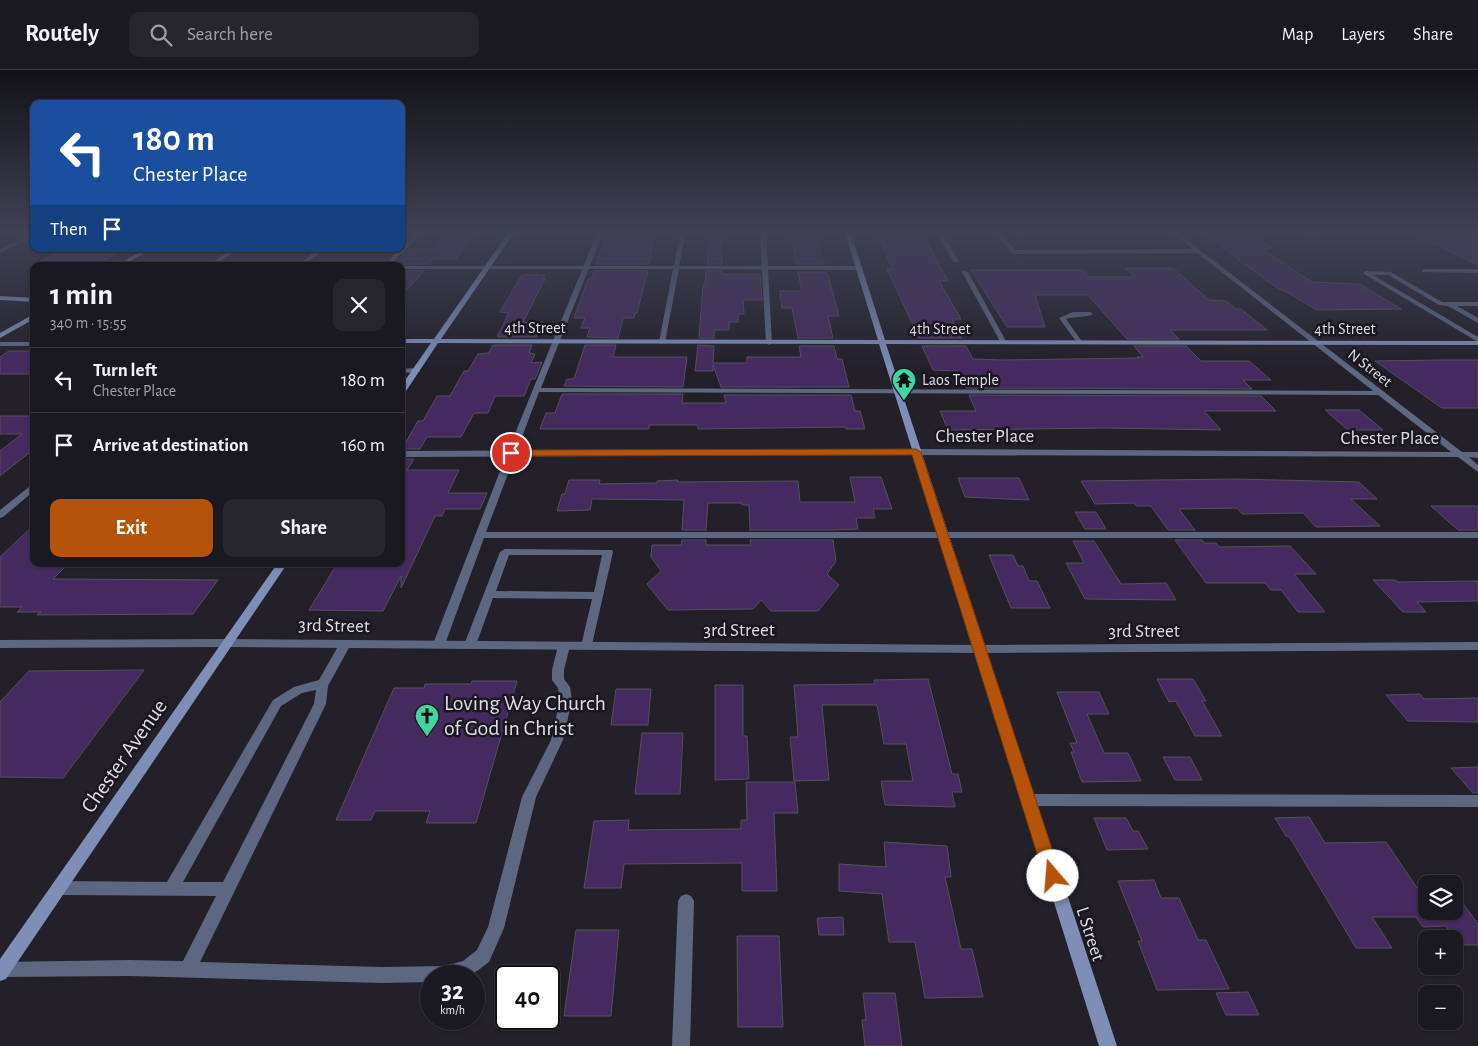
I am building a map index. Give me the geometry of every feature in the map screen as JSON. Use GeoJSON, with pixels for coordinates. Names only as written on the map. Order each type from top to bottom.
{"type":"FeatureCollection","features":[{"type":"Feature","properties":{"kind":"street"},"geometry":{"type":"LineString","coordinates":[[405,386],[480,279]]}},
{"type":"Feature","properties":{"kind":"street"},"geometry":{"type":"LineString","coordinates":[[439,644],[511,453],[580,279]]}},
{"type":"Feature","properties":{"kind":"street"},"geometry":{"type":"LineString","coordinates":[[662,342],[674,279]]}},
{"type":"Feature","properties":{"kind":"street"},"geometry":{"type":"LineString","coordinates":[[767,279],[770,343]]}},
{"type":"Feature","properties":{"kind":"street","name":"L Street"},"geometry":{"type":"LineString","coordinates":[[863,279],[942,535],[1108,1046]]}},
{"type":"Feature","properties":{"kind":"street"},"geometry":{"type":"LineString","coordinates":[[969,279],[1004,343]]}},
{"type":"Feature","properties":{"kind":"street","name":"N Street"},"geometry":{"type":"LineString","coordinates":[[1233,279],[1478,469]]}},
{"type":"Feature","properties":{"kind":"street"},"geometry":{"type":"LineString","coordinates":[[1375,279],[1478,342]]}},
{"type":"Feature","properties":{"kind":"street"},"geometry":{"type":"LineString","coordinates":[[1399,279],[1478,321]]}},
{"type":"Feature","properties":{"kind":"street"},"geometry":{"type":"LineString","coordinates":[[0,298],[30,300]]}},
{"type":"Feature","properties":{"kind":"street"},"geometry":{"type":"LineString","coordinates":[[1417,304],[1478,304]]}},
{"type":"Feature","properties":{"kind":"street"},"geometry":{"type":"LineString","coordinates":[[1080,343],[1062,318],[1073,314],[1090,314]]}},
{"type":"Feature","properties":{"kind":"street"},"geometry":{"type":"LineString","coordinates":[[0,336],[30,318]]}},
{"type":"Feature","properties":{"kind":"street","name":"4th Street"},"geometry":{"type":"LineString","coordinates":[[405,341],[770,343],[1478,342]]}},
{"type":"Feature","properties":{"kind":"street"},"geometry":{"type":"LineString","coordinates":[[0,344],[30,344]]}},
{"type":"Feature","properties":{"kind":"street"},"geometry":{"type":"LineString","coordinates":[[405,370],[416,370]]}},
{"type":"Feature","properties":{"kind":"street"},"geometry":{"type":"LineString","coordinates":[[537,390],[1381,393]]}},
{"type":"Feature","properties":{"kind":"street","name":"Chester Place"},"geometry":{"type":"LineString","coordinates":[[405,454],[916,452],[1478,455]]}},
{"type":"Feature","properties":{"kind":"street"},"geometry":{"type":"LineString","coordinates":[[0,515],[30,489]]}},
{"type":"Feature","properties":{"kind":"street"},"geometry":{"type":"LineString","coordinates":[[481,535],[1478,535]]}},
{"type":"Feature","properties":{"kind":"street"},"geometry":{"type":"LineString","coordinates":[[470,645],[505,552],[608,552],[587,646]]}},
{"type":"Feature","properties":{"kind":"street","name":"Chester Avenue"},"geometry":{"type":"LineString","coordinates":[[1,972],[280,567]]}},
{"type":"Feature","properties":{"kind":"street"},"geometry":{"type":"LineString","coordinates":[[488,594],[598,596]]}},
{"type":"Feature","properties":{"kind":"street","name":"3rd Street"},"geometry":{"type":"LineString","coordinates":[[0,644],[439,644],[979,649],[1478,646]]}},
{"type":"Feature","properties":{"kind":"street"},"geometry":{"type":"LineString","coordinates":[[187,970],[320,704],[324,682],[346,644]]}},
{"type":"Feature","properties":{"kind":"street"},"geometry":{"type":"LineString","coordinates":[[1,972],[129,968],[382,975],[445,974],[467,968],[483,956],[496,928],[529,797],[557,740],[566,700],[564,687],[558,680],[558,670],[564,646]]}},
{"type":"Feature","properties":{"kind":"street"},"geometry":{"type":"LineString","coordinates":[[171,889],[277,703],[298,690],[324,682]]}},
{"type":"Feature","properties":{"kind":"street"},"geometry":{"type":"LineString","coordinates":[[1028,800],[1478,801]]}},
{"type":"Feature","properties":{"kind":"street"},"geometry":{"type":"LineString","coordinates":[[58,888],[228,889]]}},
{"type":"Feature","properties":{"kind":"street"},"geometry":{"type":"LineString","coordinates":[[681,1046],[686,901]]}},
{"type":"Feature","properties":{"kind":"building"},"geometry":{"type":"Polygon","coordinates":[[[405,279],[417,279],[405,292],[405,279]]]}},
{"type":"Feature","properties":{"kind":"building"},"geometry":{"type":"Polygon","coordinates":[[[520,279],[545,279],[523,322],[543,322],[536,337],[497,337],[509,313],[500,312],[520,279]]]}},
{"type":"Feature","properties":{"kind":"building"},"geometry":{"type":"Polygon","coordinates":[[[588,279],[646,279],[637,313],[635,313],[634,318],[623,318],[618,338],[587,337],[590,328],[581,328],[585,318],[574,318],[588,279]]]}},
{"type":"Feature","properties":{"kind":"building"},"geometry":{"type":"Polygon","coordinates":[[[705,279],[760,279],[762,300],[743,300],[744,314],[738,314],[738,322],[729,322],[729,330],[714,330],[714,338],[699,338],[703,285],[705,285],[705,279]]]}},
{"type":"Feature","properties":{"kind":"building"},"geometry":{"type":"Polygon","coordinates":[[[799,279],[829,279],[839,316],[828,316],[833,338],[798,338],[792,308],[782,308],[780,291],[802,291],[799,279]]]}},
{"type":"Feature","properties":{"kind":"building"},"geometry":{"type":"Polygon","coordinates":[[[891,279],[947,279],[948,281],[939,281],[961,319],[952,319],[962,338],[919,338],[891,279]]]}},
{"type":"Feature","properties":{"kind":"building"},"geometry":{"type":"Polygon","coordinates":[[[976,279],[1185,279],[1209,300],[1226,301],[1236,309],[1241,309],[1267,330],[1170,330],[1179,339],[1127,339],[1088,295],[1035,295],[1045,327],[1007,327],[976,279]]]}},
{"type":"Feature","properties":{"kind":"building"},"geometry":{"type":"Polygon","coordinates":[[[1264,279],[1307,279],[1312,282],[1360,284],[1401,309],[1317,310],[1280,290],[1264,279]]]}},
{"type":"Feature","properties":{"kind":"building"},"geometry":{"type":"Polygon","coordinates":[[[493,345],[532,345],[529,353],[535,354],[531,363],[542,362],[535,379],[531,379],[524,396],[495,396],[488,413],[474,413],[461,437],[427,437],[420,449],[405,449],[405,444],[418,421],[423,421],[437,396],[450,396],[464,371],[468,371],[478,354],[489,353],[493,345]]]}},
{"type":"Feature","properties":{"kind":"building"},"geometry":{"type":"Polygon","coordinates":[[[585,345],[616,345],[613,357],[687,357],[683,387],[564,386],[567,379],[574,379],[585,345]]]}},
{"type":"Feature","properties":{"kind":"building"},"geometry":{"type":"Polygon","coordinates":[[[698,345],[714,346],[713,363],[747,363],[747,357],[801,357],[799,346],[834,346],[837,359],[842,359],[849,387],[721,387],[713,365],[713,371],[695,371],[698,345]]]}},
{"type":"Feature","properties":{"kind":"building"},"geometry":{"type":"Polygon","coordinates":[[[922,346],[966,346],[973,359],[1003,360],[1139,358],[1137,357],[1143,357],[1134,346],[1186,346],[1201,361],[1249,361],[1271,380],[1243,380],[1252,389],[966,388],[958,371],[933,370],[922,346]]]}},
{"type":"Feature","properties":{"kind":"building"},"geometry":{"type":"Polygon","coordinates":[[[9,351],[30,351],[30,374],[0,374],[0,357],[9,351]]]}},
{"type":"Feature","properties":{"kind":"building"},"geometry":{"type":"Polygon","coordinates":[[[1478,360],[1478,408],[1442,408],[1375,361],[1478,360]]]}},
{"type":"Feature","properties":{"kind":"building"},"geometry":{"type":"Polygon","coordinates":[[[562,394],[683,394],[682,403],[726,403],[724,395],[851,395],[855,411],[860,411],[865,429],[846,429],[845,427],[698,429],[698,425],[649,425],[649,429],[540,429],[546,413],[555,413],[562,394]]]}},
{"type":"Feature","properties":{"kind":"building"},"geometry":{"type":"Polygon","coordinates":[[[969,395],[1261,396],[1276,411],[1204,411],[1221,430],[1105,428],[948,430],[940,411],[976,411],[969,395]]]}},
{"type":"Feature","properties":{"kind":"building"},"geometry":{"type":"Polygon","coordinates":[[[1325,410],[1359,410],[1383,430],[1348,430],[1325,410]]]}},
{"type":"Feature","properties":{"kind":"building"},"geometry":{"type":"Polygon","coordinates":[[[0,416],[30,416],[30,452],[0,476],[0,451],[22,434],[0,434],[0,416]]]}},
{"type":"Feature","properties":{"kind":"building"},"geometry":{"type":"Polygon","coordinates":[[[405,459],[414,459],[407,470],[459,470],[448,493],[487,493],[480,509],[445,509],[442,516],[435,516],[401,588],[401,576],[383,611],[309,610],[335,567],[405,567],[405,459]]]}},
{"type":"Feature","properties":{"kind":"building"},"geometry":{"type":"Polygon","coordinates":[[[850,477],[881,477],[892,509],[873,509],[875,518],[856,518],[858,529],[832,530],[750,530],[749,505],[742,505],[742,503],[708,503],[706,530],[682,530],[684,500],[592,499],[590,510],[557,511],[569,480],[600,480],[599,484],[657,483],[657,481],[678,480],[678,482],[798,481],[800,502],[855,502],[850,477]]]}},
{"type":"Feature","properties":{"kind":"building"},"geometry":{"type":"Polygon","coordinates":[[[958,478],[1019,478],[1029,500],[965,497],[958,478]]]}},
{"type":"Feature","properties":{"kind":"building"},"geometry":{"type":"Polygon","coordinates":[[[1235,479],[1359,482],[1377,499],[1351,499],[1380,526],[1316,527],[1303,513],[1242,514],[1237,508],[1179,509],[1195,530],[1168,530],[1151,506],[1136,506],[1134,503],[1095,504],[1081,481],[1235,479]]]}},
{"type":"Feature","properties":{"kind":"building"},"geometry":{"type":"Polygon","coordinates":[[[1431,506],[1478,506],[1478,530],[1458,530],[1431,506]]]}},
{"type":"Feature","properties":{"kind":"building"},"geometry":{"type":"Polygon","coordinates":[[[1075,512],[1096,512],[1106,529],[1085,529],[1075,512]]]}},
{"type":"Feature","properties":{"kind":"building"},"geometry":{"type":"Polygon","coordinates":[[[30,529],[30,567],[65,567],[53,579],[218,580],[193,614],[37,615],[41,612],[17,612],[22,607],[0,607],[0,557],[30,529]]]}},
{"type":"Feature","properties":{"kind":"building"},"geometry":{"type":"Polygon","coordinates":[[[682,540],[706,540],[706,545],[751,545],[750,540],[833,540],[836,561],[827,574],[839,585],[818,611],[771,611],[761,600],[753,609],[668,610],[647,584],[661,571],[651,557],[652,545],[681,545],[682,540]]]}},
{"type":"Feature","properties":{"kind":"building"},"geometry":{"type":"Polygon","coordinates":[[[1175,540],[1202,540],[1204,543],[1216,543],[1219,547],[1290,546],[1316,574],[1294,574],[1325,612],[1298,612],[1281,590],[1271,590],[1265,583],[1206,583],[1175,540]]]}},
{"type":"Feature","properties":{"kind":"building"},"geometry":{"type":"Polygon","coordinates":[[[1073,541],[1094,541],[1121,584],[1166,583],[1176,600],[1085,599],[1066,563],[1084,563],[1073,541]]]}},
{"type":"Feature","properties":{"kind":"building"},"geometry":{"type":"Polygon","coordinates":[[[989,555],[1013,555],[1018,566],[1023,566],[1029,581],[1037,581],[1050,608],[1011,608],[989,555]]]}},
{"type":"Feature","properties":{"kind":"building"},"geometry":{"type":"Polygon","coordinates":[[[1373,580],[1395,580],[1398,582],[1478,581],[1478,601],[1417,602],[1426,612],[1403,612],[1373,580]]]}},
{"type":"Feature","properties":{"kind":"building"},"geometry":{"type":"Polygon","coordinates":[[[144,670],[63,778],[0,777],[0,702],[29,671],[144,670]]]}},
{"type":"Feature","properties":{"kind":"building"},"geometry":{"type":"Polygon","coordinates":[[[928,679],[952,774],[958,774],[962,792],[952,792],[955,807],[885,805],[881,781],[913,781],[906,744],[884,744],[877,705],[822,705],[829,780],[794,781],[790,737],[798,737],[794,685],[875,684],[874,680],[928,679]]]}},
{"type":"Feature","properties":{"kind":"building"},"geometry":{"type":"Polygon","coordinates":[[[1157,679],[1193,679],[1206,701],[1202,701],[1222,736],[1195,736],[1176,701],[1169,702],[1157,679]]]}},
{"type":"Feature","properties":{"kind":"building"},"geometry":{"type":"Polygon","coordinates":[[[472,681],[517,681],[476,823],[426,823],[430,811],[375,811],[371,820],[336,820],[394,688],[424,688],[425,684],[471,684],[472,681]]]}},
{"type":"Feature","properties":{"kind":"building"},"geometry":{"type":"Polygon","coordinates":[[[715,685],[743,685],[743,736],[747,736],[749,779],[715,780],[715,685]]]}},
{"type":"Feature","properties":{"kind":"building"},"geometry":{"type":"Polygon","coordinates":[[[616,689],[651,689],[648,725],[611,725],[616,689]]]}},
{"type":"Feature","properties":{"kind":"building"},"geometry":{"type":"Polygon","coordinates":[[[1057,692],[1099,692],[1109,714],[1087,714],[1104,753],[1128,753],[1141,781],[1082,782],[1071,752],[1074,752],[1070,743],[1077,743],[1057,692]]]}},
{"type":"Feature","properties":{"kind":"building"},"geometry":{"type":"Polygon","coordinates":[[[1420,694],[1424,699],[1478,698],[1478,722],[1408,721],[1386,695],[1420,694]]]}},
{"type":"Feature","properties":{"kind":"building"},"geometry":{"type":"Polygon","coordinates":[[[642,733],[683,733],[680,794],[635,794],[642,733]]]}},
{"type":"Feature","properties":{"kind":"building"},"geometry":{"type":"Polygon","coordinates":[[[1163,757],[1190,757],[1202,780],[1175,780],[1163,757]]]}},
{"type":"Feature","properties":{"kind":"building"},"geometry":{"type":"Polygon","coordinates":[[[1478,767],[1478,793],[1473,793],[1451,768],[1478,767]]]}},
{"type":"Feature","properties":{"kind":"building"},"geometry":{"type":"Polygon","coordinates":[[[746,782],[795,782],[798,813],[774,813],[777,891],[742,891],[742,863],[624,864],[621,888],[584,888],[594,821],[629,820],[628,830],[741,829],[741,820],[747,820],[746,782]]]}},
{"type":"Feature","properties":{"kind":"building"},"geometry":{"type":"Polygon","coordinates":[[[1309,817],[1325,843],[1386,842],[1418,890],[1418,920],[1416,917],[1372,917],[1392,948],[1356,948],[1289,836],[1286,836],[1275,818],[1309,817]]]}},
{"type":"Feature","properties":{"kind":"building"},"geometry":{"type":"Polygon","coordinates":[[[1094,818],[1126,818],[1133,831],[1138,831],[1148,849],[1107,850],[1094,818]]]}},
{"type":"Feature","properties":{"kind":"building"},"geometry":{"type":"Polygon","coordinates":[[[884,842],[947,846],[951,877],[945,877],[961,949],[972,949],[983,997],[925,998],[915,942],[889,942],[882,894],[839,891],[839,864],[886,867],[884,842]]]}},
{"type":"Feature","properties":{"kind":"building"},"geometry":{"type":"Polygon","coordinates":[[[1154,880],[1161,898],[1179,898],[1198,940],[1206,940],[1229,989],[1157,990],[1138,941],[1142,941],[1118,881],[1154,880]]]}},
{"type":"Feature","properties":{"kind":"building"},"geometry":{"type":"Polygon","coordinates":[[[1463,903],[1478,924],[1478,945],[1463,945],[1463,930],[1449,930],[1446,926],[1423,927],[1418,920],[1463,920],[1463,903]]]}},
{"type":"Feature","properties":{"kind":"building"},"geometry":{"type":"Polygon","coordinates":[[[843,917],[844,935],[819,935],[817,918],[843,917]]]}},
{"type":"Feature","properties":{"kind":"building"},"geometry":{"type":"Polygon","coordinates":[[[576,930],[619,930],[611,1016],[564,1016],[576,930]]]}},
{"type":"Feature","properties":{"kind":"building"},"geometry":{"type":"Polygon","coordinates":[[[737,936],[779,936],[783,1027],[738,1027],[737,936]]]}},
{"type":"Feature","properties":{"kind":"building"},"geometry":{"type":"Polygon","coordinates":[[[1248,992],[1259,1015],[1226,1015],[1216,993],[1248,992]]]}},
{"type":"Feature","properties":{"kind":"building"},"geometry":{"type":"Polygon","coordinates":[[[863,993],[895,993],[902,1046],[865,1046],[862,1020],[866,1020],[863,993]]]}},
{"type":"Feature","properties":{"kind":"place","name":"Laos Temple"},"geometry":{"type":"Point","coordinates":[904,401]}},
{"type":"Feature","properties":{"kind":"place","name":"Loving Way Church of God in Christ"},"geometry":{"type":"Point","coordinates":[427,737]}},
{"type":"Feature","properties":{"kind":"route"},"geometry":{"type":"LineString","coordinates":[[511,453],[916,452],[1053,876]]}}]}
